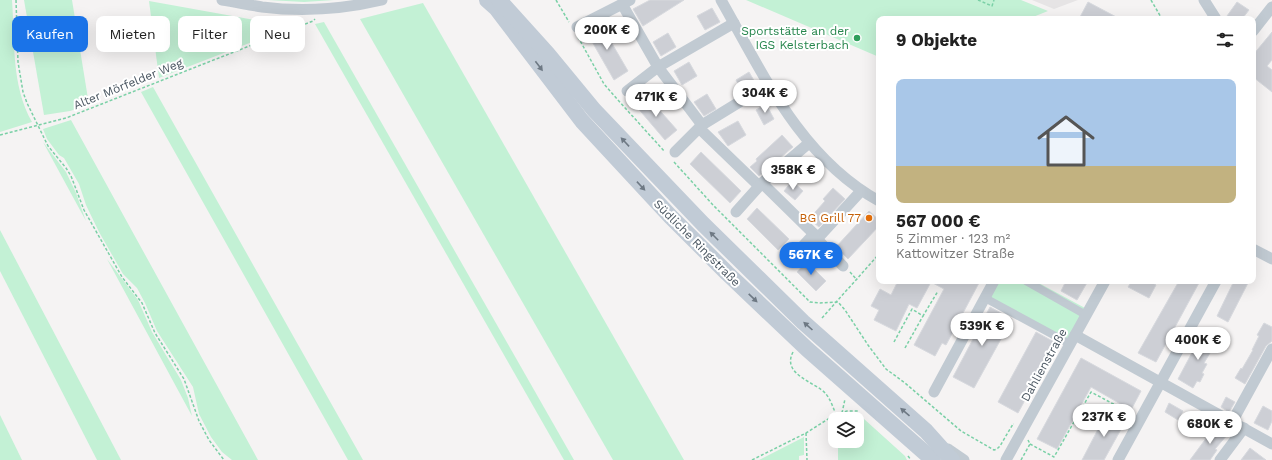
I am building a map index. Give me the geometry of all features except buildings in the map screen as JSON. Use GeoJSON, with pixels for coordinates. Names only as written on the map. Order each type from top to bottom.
{"type":"FeatureCollection","features":[{"type":"Feature","properties":{"kind":"main road","name":"Südliche Ringstraße"},"geometry":{"type":"LineString","coordinates":[[487,0],[496,8],[582,120],[670,216],[807,349],[932,459]]}},
{"type":"Feature","properties":{"kind":"main road","name":"Südliche Ringstraße"},"geometry":{"type":"LineString","coordinates":[[499,0],[524,27],[594,110],[703,224],[804,322],[926,431],[952,460]]}},
{"type":"Feature","properties":{"kind":"main road"},"geometry":{"type":"LineString","coordinates":[[509,0],[519,14],[524,27]]}},
{"type":"Feature","properties":{"kind":"street"},"geometry":{"type":"LineString","coordinates":[[222,0],[262,7],[290,9],[322,9],[382,0]]}},
{"type":"Feature","properties":{"kind":"street"},"geometry":{"type":"LineString","coordinates":[[721,0],[769,84],[791,119],[809,143],[833,168],[861,191],[876,198]]}},
{"type":"Feature","properties":{"kind":"street"},"geometry":{"type":"LineString","coordinates":[[1204,0],[1214,16]]}},
{"type":"Feature","properties":{"kind":"street"},"geometry":{"type":"LineString","coordinates":[[575,29],[626,2],[658,67],[701,126],[843,266]]}},
{"type":"Feature","properties":{"kind":"street"},"geometry":{"type":"LineString","coordinates":[[1256,27],[1272,7]]}},
{"type":"Feature","properties":{"kind":"street"},"geometry":{"type":"LineString","coordinates":[[627,91],[658,67],[734,23]]}},
{"type":"Feature","properties":{"kind":"street"},"geometry":{"type":"LineString","coordinates":[[672,156],[701,126],[769,84]]}},
{"type":"Feature","properties":{"kind":"street"},"geometry":{"type":"LineString","coordinates":[[736,212],[760,185],[809,143]]}},
{"type":"Feature","properties":{"kind":"street"},"geometry":{"type":"LineString","coordinates":[[789,261],[861,191]]}},
{"type":"Feature","properties":{"kind":"street"},"geometry":{"type":"LineString","coordinates":[[1256,251],[1272,259]]}},
{"type":"Feature","properties":{"kind":"street"},"geometry":{"type":"LineString","coordinates":[[934,392],[992,284]]}},
{"type":"Feature","properties":{"kind":"street"},"geometry":{"type":"LineString","coordinates":[[1031,284],[1086,315]]}},
{"type":"Feature","properties":{"kind":"street","name":"Dahlienstraße"},"geometry":{"type":"LineString","coordinates":[[1006,460],[1012,455],[1024,429],[1103,284]]}},
{"type":"Feature","properties":{"kind":"street"},"geometry":{"type":"LineString","coordinates":[[1118,460],[1214,284]]}},
{"type":"Feature","properties":{"kind":"street"},"geometry":{"type":"LineString","coordinates":[[985,298],[1161,382],[1272,444]]}},
{"type":"Feature","properties":{"kind":"street"},"geometry":{"type":"LineString","coordinates":[[1232,422],[1272,349]]}},
{"type":"Feature","properties":{"kind":"street"},"geometry":{"type":"LineString","coordinates":[[1220,460],[1244,428]]}},
{"type":"Feature","properties":{"kind":"street","name":"Südliche Ringstraße"},"geometry":{"type":"LineString","coordinates":[[926,431],[964,460]]}},
{"type":"Feature","properties":{"kind":"street"},"geometry":{"type":"LineString","coordinates":[[996,460],[1012,455]]}},
{"type":"Feature","properties":{"kind":"path"},"geometry":{"type":"LineString","coordinates":[[16,0],[17,48],[20,77],[26,103],[48,146],[71,176],[84,210],[122,277],[142,303],[155,333],[184,379],[199,421],[209,440],[224,460]]}},
{"type":"Feature","properties":{"kind":"path"},"geometry":{"type":"LineString","coordinates":[[556,0],[575,29],[604,84],[616,99],[672,156],[713,205],[810,302],[838,302]]}},
{"type":"Feature","properties":{"kind":"path"},"geometry":{"type":"LineString","coordinates":[[978,0],[992,6],[994,0]]}},
{"type":"Feature","properties":{"kind":"path"},"geometry":{"type":"LineString","coordinates":[[1151,0],[1160,16]]}},
{"type":"Feature","properties":{"kind":"path","name":"Alter Mörfelder Weg"},"geometry":{"type":"LineString","coordinates":[[0,135],[78,114],[313,21],[322,9]]}},
{"type":"Feature","properties":{"kind":"path"},"geometry":{"type":"LineString","coordinates":[[822,318],[838,302],[876,258]]}},
{"type":"Feature","properties":{"kind":"path"},"geometry":{"type":"LineString","coordinates":[[905,348],[938,290]]}},
{"type":"Feature","properties":{"kind":"path"},"geometry":{"type":"LineString","coordinates":[[838,302],[845,310],[868,346],[886,369],[905,383],[961,431],[994,450],[1000,446],[1012,424],[1024,429]]}},
{"type":"Feature","properties":{"kind":"path"},"geometry":{"type":"LineString","coordinates":[[894,342],[912,310],[923,316]]}},
{"type":"Feature","properties":{"kind":"path"},"geometry":{"type":"LineString","coordinates":[[752,460],[806,432],[836,414],[826,394],[802,378],[792,368],[790,361],[794,349]]}},
{"type":"Feature","properties":{"kind":"path"},"geometry":{"type":"LineString","coordinates":[[1030,444],[1054,457],[1091,392],[1141,419]]}},
{"type":"Feature","properties":{"kind":"path"},"geometry":{"type":"LineString","coordinates":[[806,432],[807,460]]}},
{"type":"Feature","properties":{"kind":"shaded area"},"geometry":{"type":"Polygon","coordinates":[[[1032,0],[1078,0],[1054,9],[1032,0]]]}},
{"type":"Feature","properties":{"kind":"green space"},"geometry":{"type":"Polygon","coordinates":[[[0,0],[12,0],[12,52],[14,52],[20,93],[32,122],[0,132],[0,0]]]}},
{"type":"Feature","properties":{"kind":"green space"},"geometry":{"type":"Polygon","coordinates":[[[24,0],[72,0],[75,16],[27,16],[24,0]]]}},
{"type":"Feature","properties":{"kind":"green space"},"geometry":{"type":"Polygon","coordinates":[[[268,0],[334,0],[304,2],[268,0]]]}},
{"type":"Feature","properties":{"kind":"green space","name":"Sportstätte an der IGS Kelsterbach"},"geometry":{"type":"Polygon","coordinates":[[[746,0],[1021,0],[1048,11],[1036,16],[876,16],[876,56],[746,0]]]}},
{"type":"Feature","properties":{"kind":"green space"},"geometry":{"type":"Polygon","coordinates":[[[149,1],[232,16],[178,16],[178,52],[226,52],[159,78],[156,52],[170,52],[170,16],[151,16],[149,1]]]}},
{"type":"Feature","properties":{"kind":"green space"},"geometry":{"type":"Polygon","coordinates":[[[423,3],[684,460],[613,460],[360,19],[423,3]]]}},
{"type":"Feature","properties":{"kind":"green space"},"geometry":{"type":"Polygon","coordinates":[[[242,18],[250,19],[250,43],[242,46],[242,18]]]}},
{"type":"Feature","properties":{"kind":"green space"},"geometry":{"type":"Polygon","coordinates":[[[324,22],[574,460],[564,460],[315,24],[324,22]]]}},
{"type":"Feature","properties":{"kind":"green space"},"geometry":{"type":"Polygon","coordinates":[[[33,52],[80,52],[89,105],[70,111],[44,115],[33,52]]]}},
{"type":"Feature","properties":{"kind":"green space"},"geometry":{"type":"Polygon","coordinates":[[[153,87],[363,460],[348,460],[141,92],[153,87]]]}},
{"type":"Feature","properties":{"kind":"green space"},"geometry":{"type":"Polygon","coordinates":[[[71,120],[258,460],[232,460],[222,452],[211,437],[199,414],[193,387],[157,331],[137,288],[123,274],[99,232],[86,205],[79,184],[64,158],[59,155],[47,139],[43,129],[71,120]]]}},
{"type":"Feature","properties":{"kind":"green space"},"geometry":{"type":"Polygon","coordinates":[[[43,142],[66,172],[76,193],[86,221],[43,142]]]}},
{"type":"Feature","properties":{"kind":"green space"},"geometry":{"type":"Polygon","coordinates":[[[0,230],[121,460],[97,460],[0,271],[0,230]]]}},
{"type":"Feature","properties":{"kind":"green space"},"geometry":{"type":"Polygon","coordinates":[[[107,259],[138,300],[152,332],[181,380],[188,398],[192,416],[107,259]]]}},
{"type":"Feature","properties":{"kind":"green space"},"geometry":{"type":"Polygon","coordinates":[[[996,284],[1041,284],[1085,308],[1065,344],[987,301],[996,284]]]}},
{"type":"Feature","properties":{"kind":"green space"},"geometry":{"type":"Polygon","coordinates":[[[0,415],[22,460],[0,460],[0,415]]]}},
{"type":"Feature","properties":{"kind":"green space"},"geometry":{"type":"Polygon","coordinates":[[[864,419],[905,456],[907,460],[838,460],[838,448],[864,448],[864,419]]]}},
{"type":"Feature","properties":{"kind":"green space"},"geometry":{"type":"Polygon","coordinates":[[[804,437],[804,455],[799,456],[799,460],[759,460],[804,437]]]}},
{"type":"Feature","properties":{"kind":"place","name":"Sportstätte an der IGS Kelsterbach"},"geometry":{"type":"Point","coordinates":[857,38]}},
{"type":"Feature","properties":{"kind":"place","name":"BG Grill 77"},"geometry":{"type":"Point","coordinates":[869,218]}}]}
